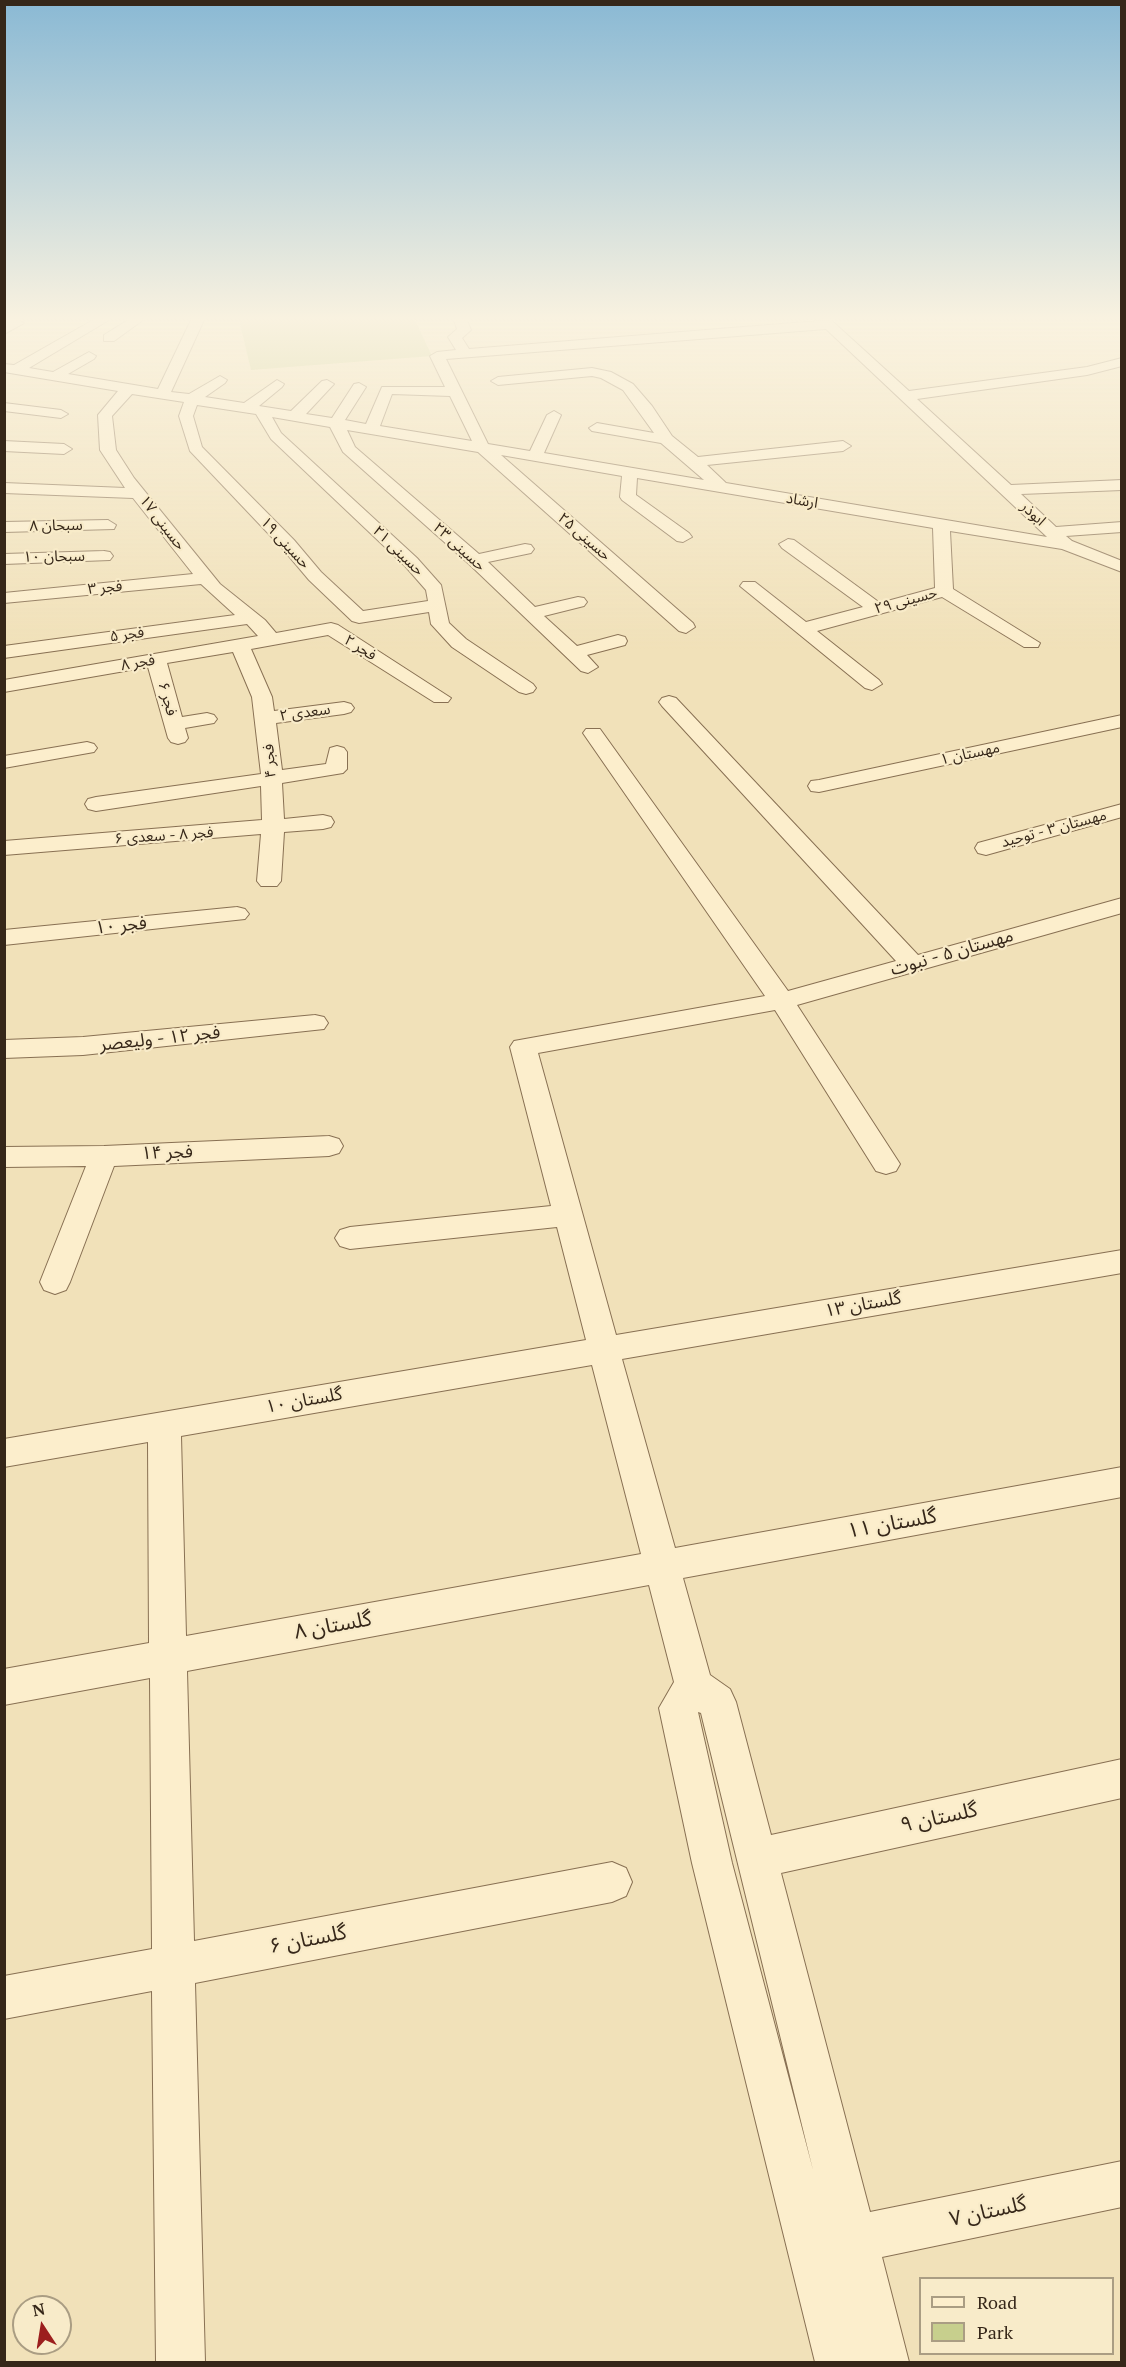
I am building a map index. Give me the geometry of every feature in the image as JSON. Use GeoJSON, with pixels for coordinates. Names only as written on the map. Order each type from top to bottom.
{"type":"FeatureCollection","features":[{"type":"Feature","properties":{"kind":"street","name":"حسینی ۱۷"},"geometry":{"type":"LineString","coordinates":[[106,430],[108,450],[206,578],[272,640]]}},
{"type":"Feature","properties":{"kind":"street","name":"حسینی ۱۹"},"geometry":{"type":"LineString","coordinates":[[190,430],[195,448],[288,544],[315,576],[359,617],[436,605]]}},
{"type":"Feature","properties":{"kind":"street","name":"حسینی ۲۱"},"geometry":{"type":"LineString","coordinates":[[272,430],[411,562],[435,590],[440,624],[459,644],[526,688]]}},
{"type":"Feature","properties":{"kind":"street","name":"حسینی ۲۳"},"geometry":{"type":"LineString","coordinates":[[340,430],[348,448],[475,560],[588,667]]}},
{"type":"Feature","properties":{"kind":"street","name":"ارشاد"},"geometry":{"type":"LineString","coordinates":[[380,430],[1066,545]]}},
{"type":"Feature","properties":{"kind":"street"},"geometry":{"type":"LineString","coordinates":[[474,430],[482,447]]}},
{"type":"Feature","properties":{"kind":"street"},"geometry":{"type":"LineString","coordinates":[[536,456],[547,430]]}},
{"type":"Feature","properties":{"kind":"street"},"geometry":{"type":"LineString","coordinates":[[614,430],[666,438]]}},
{"type":"Feature","properties":{"kind":"street"},"geometry":{"type":"LineString","coordinates":[[661,430],[666,438],[720,487]]}},
{"type":"Feature","properties":{"kind":"street","name":"ابوذر"},"geometry":{"type":"LineString","coordinates":[[944,430],[1066,545],[1122,567]]}},
{"type":"Feature","properties":{"kind":"street"},"geometry":{"type":"LineString","coordinates":[[4,446],[64,449]]}},
{"type":"Feature","properties":{"kind":"street"},"geometry":{"type":"LineString","coordinates":[[695,462],[843,446]]}},
{"type":"Feature","properties":{"kind":"street","name":"حسینی ۲۵"},"geometry":{"type":"LineString","coordinates":[[482,447],[686,627]]}},
{"type":"Feature","properties":{"kind":"street"},"geometry":{"type":"LineString","coordinates":[[630,472],[628,497],[683,537]]}},
{"type":"Feature","properties":{"kind":"street"},"geometry":{"type":"LineString","coordinates":[[1007,490],[1122,484]]}},
{"type":"Feature","properties":{"kind":"street"},"geometry":{"type":"LineString","coordinates":[[4,488],[139,493]]}},
{"type":"Feature","properties":{"kind":"street","name":"حسینی ۲۹"},"geometry":{"type":"LineString","coordinates":[[803,629],[944,591],[941,524]]}},
{"type":"Feature","properties":{"kind":"street","name":"سبحان ۸"},"geometry":{"type":"LineString","coordinates":[[4,527],[108,525]]}},
{"type":"Feature","properties":{"kind":"street"},"geometry":{"type":"LineString","coordinates":[[1052,532],[1122,527]]}},
{"type":"Feature","properties":{"kind":"street"},"geometry":{"type":"LineString","coordinates":[[788,544],[877,609]]}},
{"type":"Feature","properties":{"kind":"street"},"geometry":{"type":"LineString","coordinates":[[475,560],[525,549]]}},
{"type":"Feature","properties":{"kind":"street","name":"سبحان ۱۰"},"geometry":{"type":"LineString","coordinates":[[4,558],[104,556]]}},
{"type":"Feature","properties":{"kind":"street","name":"فجر ۳"},"geometry":{"type":"LineString","coordinates":[[4,598],[206,578]]}},
{"type":"Feature","properties":{"kind":"street"},"geometry":{"type":"LineString","coordinates":[[749,586],[872,684]]}},
{"type":"Feature","properties":{"kind":"street"},"geometry":{"type":"LineString","coordinates":[[944,591],[1031,643]]}},
{"type":"Feature","properties":{"kind":"street"},"geometry":{"type":"LineString","coordinates":[[532,613],[578,602]]}},
{"type":"Feature","properties":{"kind":"street","name":"فجر ۵"},"geometry":{"type":"LineString","coordinates":[[4,652],[250,618]]}},
{"type":"Feature","properties":{"kind":"street","name":"فجر ۲"},"geometry":{"type":"LineString","coordinates":[[272,640],[331,629],[441,698]]}},
{"type":"Feature","properties":{"kind":"street","name":"فجر ۸"},"geometry":{"type":"LineString","coordinates":[[4,686],[272,640]]}},
{"type":"Feature","properties":{"kind":"street"},"geometry":{"type":"LineString","coordinates":[[573,653],[618,641]]}},
{"type":"Feature","properties":{"kind":"street","name":"فجر ۴"},"geometry":{"type":"LineString","coordinates":[[240,646],[262,697],[265,718],[272,780],[273,828],[269,881]]}},
{"type":"Feature","properties":{"kind":"street","name":"فجر ۶"},"geometry":{"type":"LineString","coordinates":[[156,660],[176,731],[207,718]]}},
{"type":"Feature","properties":{"kind":"street"},"geometry":{"type":"LineString","coordinates":[[669,702],[913,964]]}},
{"type":"Feature","properties":{"kind":"street","name":"سعدی ۲"},"geometry":{"type":"LineString","coordinates":[[265,718],[345,708]]}},
{"type":"Feature","properties":{"kind":"street","name":"مهستان ۱"},"geometry":{"type":"LineString","coordinates":[[819,786],[1122,721]]}},
{"type":"Feature","properties":{"kind":"street"},"geometry":{"type":"LineString","coordinates":[[593,733],[782,1000],[886,1164]]}},
{"type":"Feature","properties":{"kind":"street"},"geometry":{"type":"LineString","coordinates":[[4,762],[87,748]]}},
{"type":"Feature","properties":{"kind":"street"},"geometry":{"type":"LineString","coordinates":[[96,804],[336,769],[337,752]]}},
{"type":"Feature","properties":{"kind":"street","name":"مهستان ۳ - توحید"},"geometry":{"type":"LineString","coordinates":[[986,848],[1122,810]]}},
{"type":"Feature","properties":{"kind":"street","name":"فجر ۸ - سعدی ۶"},"geometry":{"type":"LineString","coordinates":[[4,848],[273,828],[323,822]]}},
{"type":"Feature","properties":{"kind":"street","name":"مهستان ۵ - نبوت"},"geometry":{"type":"LineString","coordinates":[[568,1215],[523,1047],[782,1000],[1122,905]]}},
{"type":"Feature","properties":{"kind":"street","name":"فجر ۱۰"},"geometry":{"type":"LineString","coordinates":[[4,938],[237,914]]}},
{"type":"Feature","properties":{"kind":"street","name":"فجر ۱۲ - ولیعصر"},"geometry":{"type":"LineString","coordinates":[[4,1049],[83,1046],[315,1023]]}},
{"type":"Feature","properties":{"kind":"street","name":"فجر ۱۴"},"geometry":{"type":"LineString","coordinates":[[4,1156],[104,1156],[329,1146]]}},
{"type":"Feature","properties":{"kind":"street"},"geometry":{"type":"LineString","coordinates":[[55,1282],[104,1156]]}},
{"type":"Feature","properties":{"kind":"street"},"geometry":{"type":"LineString","coordinates":[[350,1238],[568,1215],[694,1686],[717,1702],[885,2362]]}},
{"type":"Feature","properties":{"kind":"street","name":"گلستان ۱۳"},"geometry":{"type":"LineString","coordinates":[[604,1350],[1122,1261]]}},
{"type":"Feature","properties":{"kind":"street","name":"گلستان ۱۰"},"geometry":{"type":"LineString","coordinates":[[4,1453],[604,1350]]}},
{"type":"Feature","properties":{"kind":"street"},"geometry":{"type":"LineString","coordinates":[[164,1425],[180,2362]]}},
{"type":"Feature","properties":{"kind":"street","name":"گلستان ۱۱"},"geometry":{"type":"LineString","coordinates":[[662,1566],[1122,1482]]}},
{"type":"Feature","properties":{"kind":"street","name":"گلستان ۸"},"geometry":{"type":"LineString","coordinates":[[4,1687],[662,1566]]}},
{"type":"Feature","properties":{"kind":"street"},"geometry":{"type":"LineString","coordinates":[[694,1686],[678,1708],[712,1863],[838,2362]]}},
{"type":"Feature","properties":{"kind":"street","name":"گلستان ۹"},"geometry":{"type":"LineString","coordinates":[[757,1858],[1122,1778]]}},
{"type":"Feature","properties":{"kind":"street","name":"گلستان ۶"},"geometry":{"type":"LineString","coordinates":[[4,1998],[612,1882]]}},
{"type":"Feature","properties":{"kind":"street","name":"گلستان ۷"},"geometry":{"type":"LineString","coordinates":[[854,2239],[1122,2184]]}}]}
